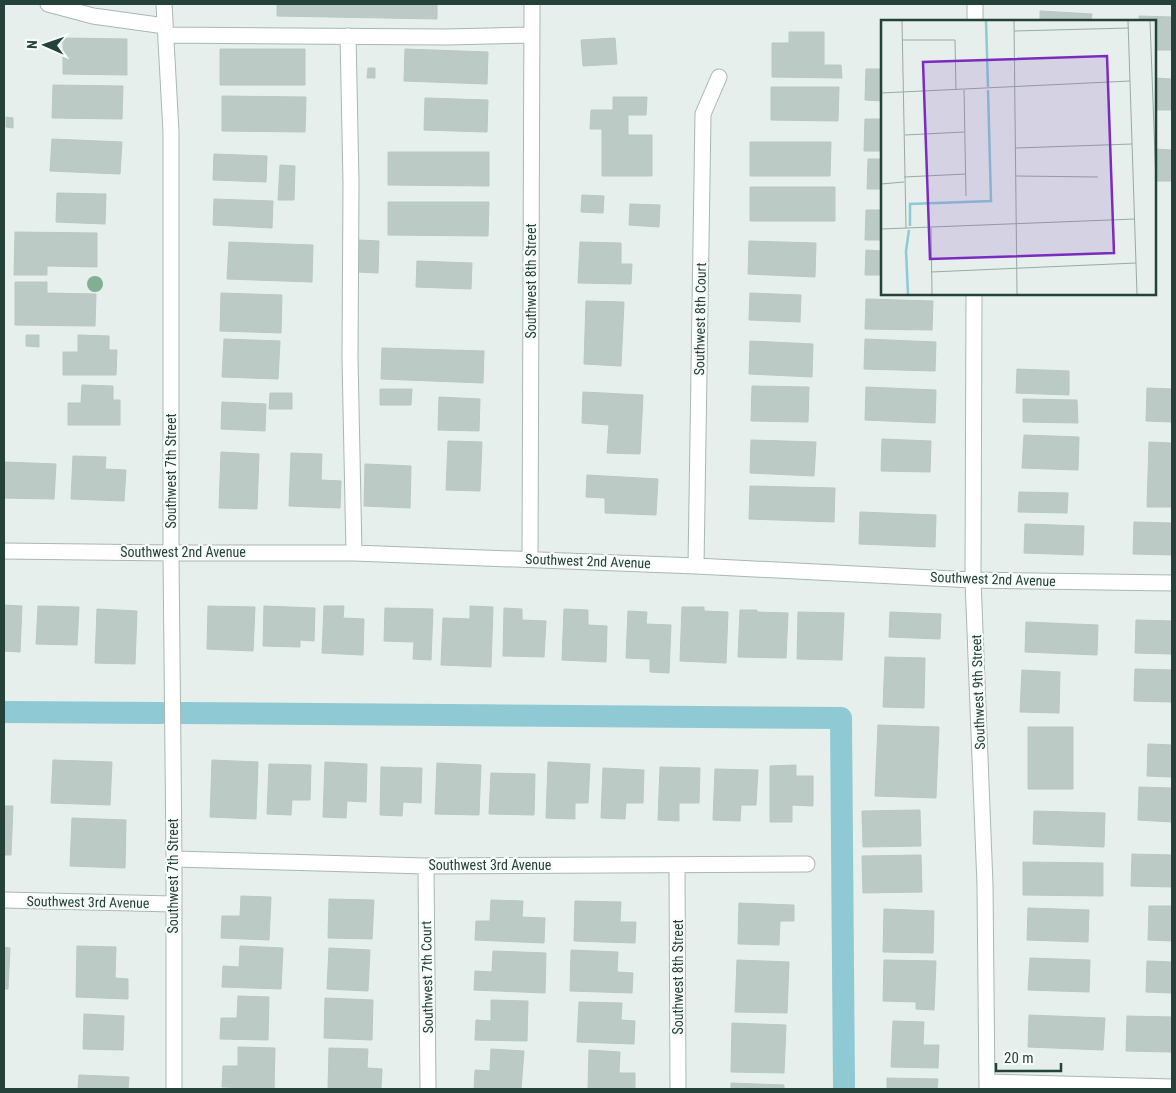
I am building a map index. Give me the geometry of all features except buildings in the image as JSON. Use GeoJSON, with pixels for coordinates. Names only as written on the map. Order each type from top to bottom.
{"type":"FeatureCollection","features":[{"type":"Feature","properties":{"kind":"street"},"geometry":{"type":"LineString","coordinates":[[48,4],[166,31],[348,36],[446,37],[532,35]]}},
{"type":"Feature","properties":{"kind":"street","name":"Southwest 7th Street"},"geometry":{"type":"LineString","coordinates":[[164,4],[172,132],[171,553],[174,1089]]}},
{"type":"Feature","properties":{"kind":"street","name":"Southwest 8th Street"},"geometry":{"type":"LineString","coordinates":[[530,559],[532,4]]}},
{"type":"Feature","properties":{"kind":"street"},"geometry":{"type":"LineString","coordinates":[[975,4],[975,20]]}},
{"type":"Feature","properties":{"kind":"street"},"geometry":{"type":"LineString","coordinates":[[348,36],[351,183],[350,358],[354,553]]}},
{"type":"Feature","properties":{"kind":"street","name":"Southwest 8th Court"},"geometry":{"type":"LineString","coordinates":[[696,566],[703,114],[719,77]]}},
{"type":"Feature","properties":{"kind":"street","name":"Southwest 9th Street"},"geometry":{"type":"LineString","coordinates":[[974,295],[974,580],[985,885],[987,1086]]}},
{"type":"Feature","properties":{"kind":"street","name":"Southwest 2nd Avenue"},"geometry":{"type":"LineString","coordinates":[[4,551],[354,553],[696,566],[974,580],[1172,582]]}},
{"type":"Feature","properties":{"kind":"street","name":"Southwest 3rd Avenue"},"geometry":{"type":"LineString","coordinates":[[174,859],[426,866],[807,864]]}},
{"type":"Feature","properties":{"kind":"street","name":"Southwest 8th Street"},"geometry":{"type":"LineString","coordinates":[[677,865],[678,1089]]}},
{"type":"Feature","properties":{"kind":"street","name":"Southwest 7th Court"},"geometry":{"type":"LineString","coordinates":[[426,866],[428,1089]]}},
{"type":"Feature","properties":{"kind":"street","name":"Southwest 3rd Avenue"},"geometry":{"type":"LineString","coordinates":[[4,900],[173,904]]}},
{"type":"Feature","properties":{"kind":"street"},"geometry":{"type":"LineString","coordinates":[[987,1086],[1172,1087]]}},
{"type":"Feature","properties":{"kind":"waterway"},"geometry":{"type":"LineString","coordinates":[[4,712],[161,713]]}},
{"type":"Feature","properties":{"kind":"waterway"},"geometry":{"type":"LineString","coordinates":[[182,713],[841,718],[844,1089]]}}]}
